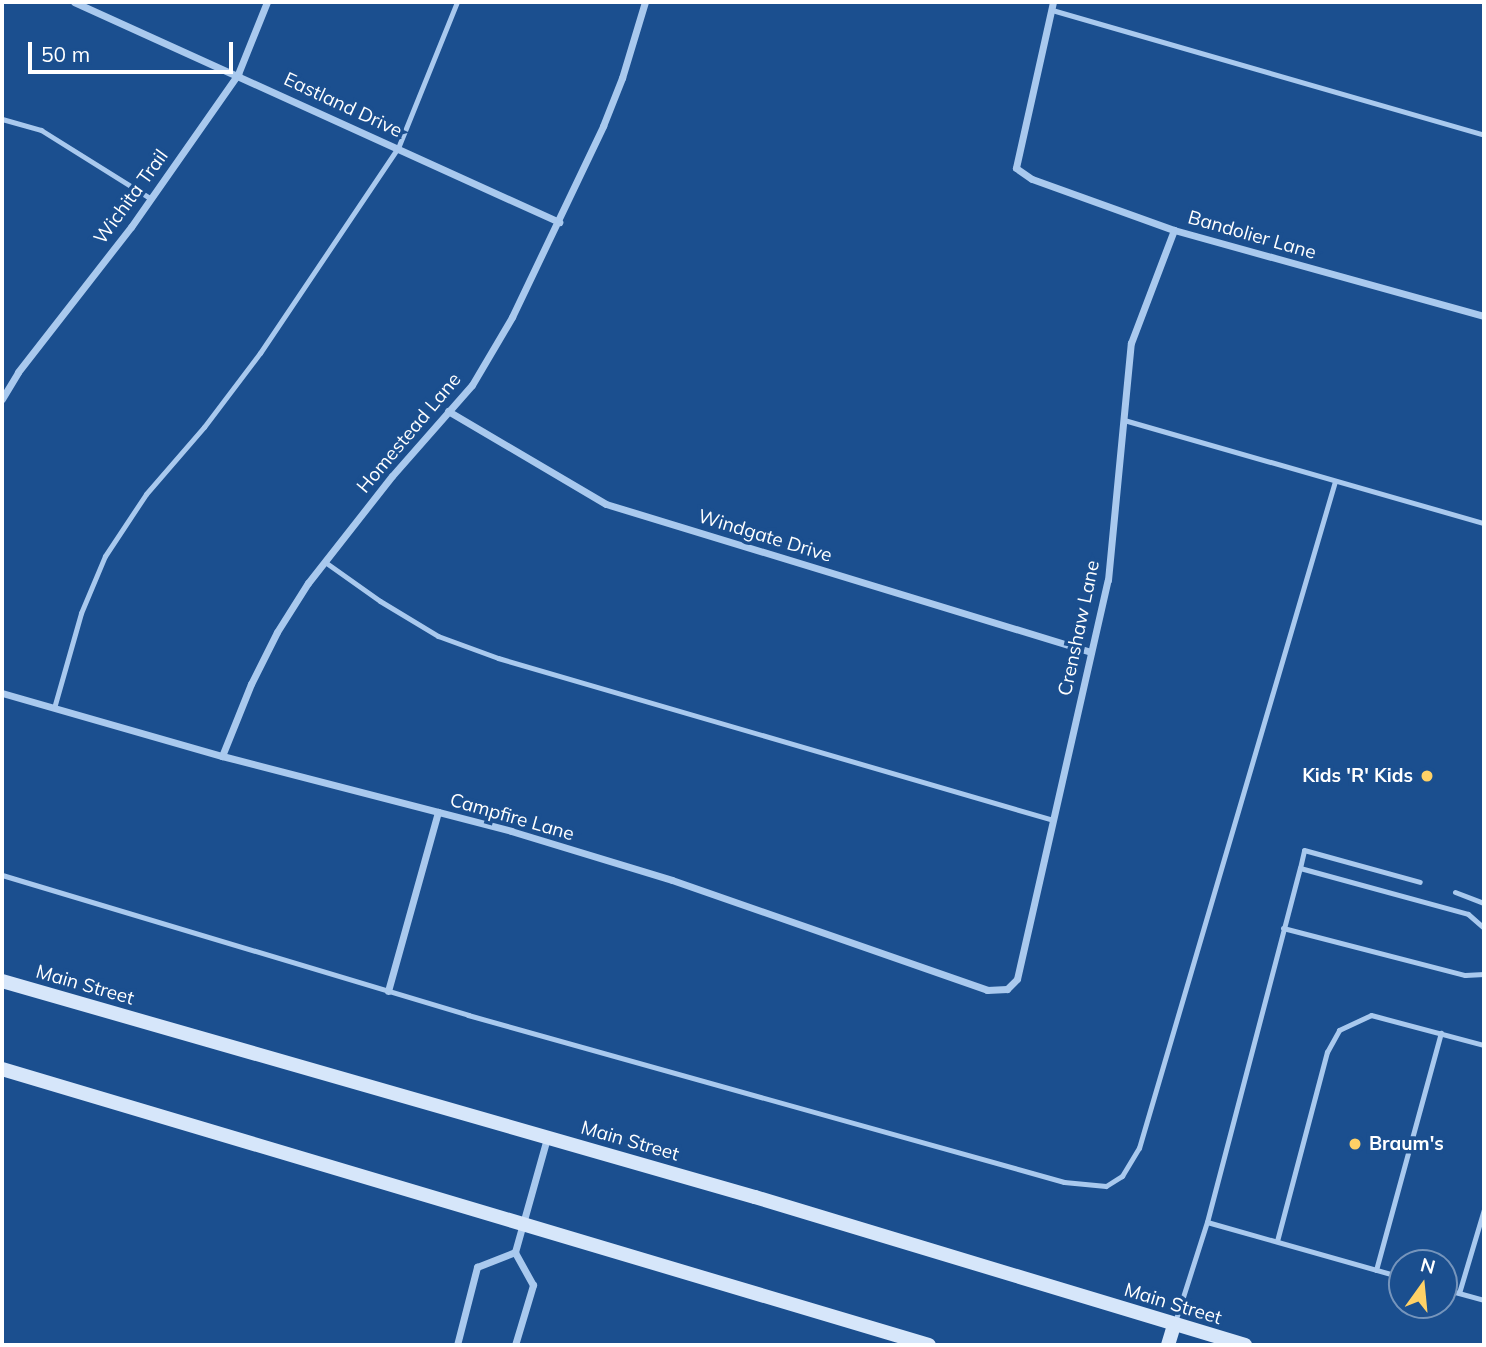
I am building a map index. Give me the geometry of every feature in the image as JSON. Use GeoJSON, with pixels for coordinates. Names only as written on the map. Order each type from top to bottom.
{"type":"FeatureCollection","features":[{"type":"Feature","properties":{"kind":"main road","name":"Main Street"},"geometry":{"type":"LineString","coordinates":[[2,981],[755,1197],[1245,1345]]}},
{"type":"Feature","properties":{"kind":"main road"},"geometry":{"type":"LineString","coordinates":[[2,1069],[524,1222],[929,1345]]}},
{"type":"Feature","properties":{"kind":"main road"},"geometry":{"type":"LineString","coordinates":[[1168,1345],[1174,1325]]}},
{"type":"Feature","properties":{"kind":"street","name":"Eastland Drive"},"geometry":{"type":"LineString","coordinates":[[74,2],[238,74],[559,222]]}},
{"type":"Feature","properties":{"kind":"street","name":"Wichita Trail"},"geometry":{"type":"LineString","coordinates":[[2,399],[18,372],[150,198],[238,74],[267,2]]}},
{"type":"Feature","properties":{"kind":"street","name":"Homestead Lane"},"geometry":{"type":"LineString","coordinates":[[222,755],[251,684],[277,632],[325,562],[472,385],[505,328],[559,222],[622,78],[645,2]]}},
{"type":"Feature","properties":{"kind":"street","name":"Bandolier Lane"},"geometry":{"type":"LineString","coordinates":[[1052,6],[1016,168],[1032,179],[1174,230],[1484,316]]}},
{"type":"Feature","properties":{"kind":"street","name":"Crenshaw Lane"},"geometry":{"type":"LineString","coordinates":[[1007,989],[1017,979],[1108,580],[1132,343],[1174,230]]}},
{"type":"Feature","properties":{"kind":"street","name":"Windgate Drive"},"geometry":{"type":"LineString","coordinates":[[448,411],[606,504],[1091,652]]}},
{"type":"Feature","properties":{"kind":"street","name":"Campfire Lane"},"geometry":{"type":"LineString","coordinates":[[2,693],[222,755],[511,831],[672,880],[987,990],[1007,989]]}},
{"type":"Feature","properties":{"kind":"street"},"geometry":{"type":"LineString","coordinates":[[388,991],[438,812]]}},
{"type":"Feature","properties":{"kind":"street"},"geometry":{"type":"LineString","coordinates":[[515,1345],[533,1285],[515,1252],[547,1138]]}},
{"type":"Feature","properties":{"kind":"street"},"geometry":{"type":"LineString","coordinates":[[457,1345],[477,1267],[515,1252]]}},
{"type":"Feature","properties":{"kind":"lane"},"geometry":{"type":"LineString","coordinates":[[54,708],[81,613],[106,556],[146,494],[204,428],[260,353],[398,148],[457,2]]}},
{"type":"Feature","properties":{"kind":"lane"},"geometry":{"type":"LineString","coordinates":[[1052,6],[1484,135]]}},
{"type":"Feature","properties":{"kind":"lane"},"geometry":{"type":"LineString","coordinates":[[2,118],[41,130],[150,198]]}},
{"type":"Feature","properties":{"kind":"lane"},"geometry":{"type":"LineString","coordinates":[[1124,420],[1484,523]]}},
{"type":"Feature","properties":{"kind":"lane"},"geometry":{"type":"LineString","coordinates":[[2,875],[388,991],[1064,1182],[1106,1186],[1122,1176],[1139,1148],[1335,481]]}},
{"type":"Feature","properties":{"kind":"lane"},"geometry":{"type":"LineString","coordinates":[[325,562],[380,601],[438,636],[498,658],[1053,820]]}},
{"type":"Feature","properties":{"kind":"lane"},"geometry":{"type":"LineString","coordinates":[[1174,1325],[1207,1222],[1304,850],[1420,882]]}},
{"type":"Feature","properties":{"kind":"lane"},"geometry":{"type":"LineString","coordinates":[[1300,868],[1468,914],[1484,928]]}},
{"type":"Feature","properties":{"kind":"lane"},"geometry":{"type":"LineString","coordinates":[[1455,892],[1484,903]]}},
{"type":"Feature","properties":{"kind":"lane"},"geometry":{"type":"LineString","coordinates":[[1283,928],[1465,975],[1484,974]]}},
{"type":"Feature","properties":{"kind":"lane"},"geometry":{"type":"LineString","coordinates":[[1277,1241],[1327,1052],[1339,1030],[1371,1014],[1484,1045]]}},
{"type":"Feature","properties":{"kind":"lane"},"geometry":{"type":"LineString","coordinates":[[1376,1269],[1441,1033]]}},
{"type":"Feature","properties":{"kind":"lane"},"geometry":{"type":"LineString","coordinates":[[1484,1209],[1459,1293],[1484,1300]]}},
{"type":"Feature","properties":{"kind":"lane"},"geometry":{"type":"LineString","coordinates":[[1207,1222],[1388,1273]]}},
{"type":"Feature","properties":{"kind":"place","name":"Kids 'R' Kids"},"geometry":{"type":"Point","coordinates":[1427,776]}},
{"type":"Feature","properties":{"kind":"place","name":"Braum's"},"geometry":{"type":"Point","coordinates":[1355,1144]}}]}
